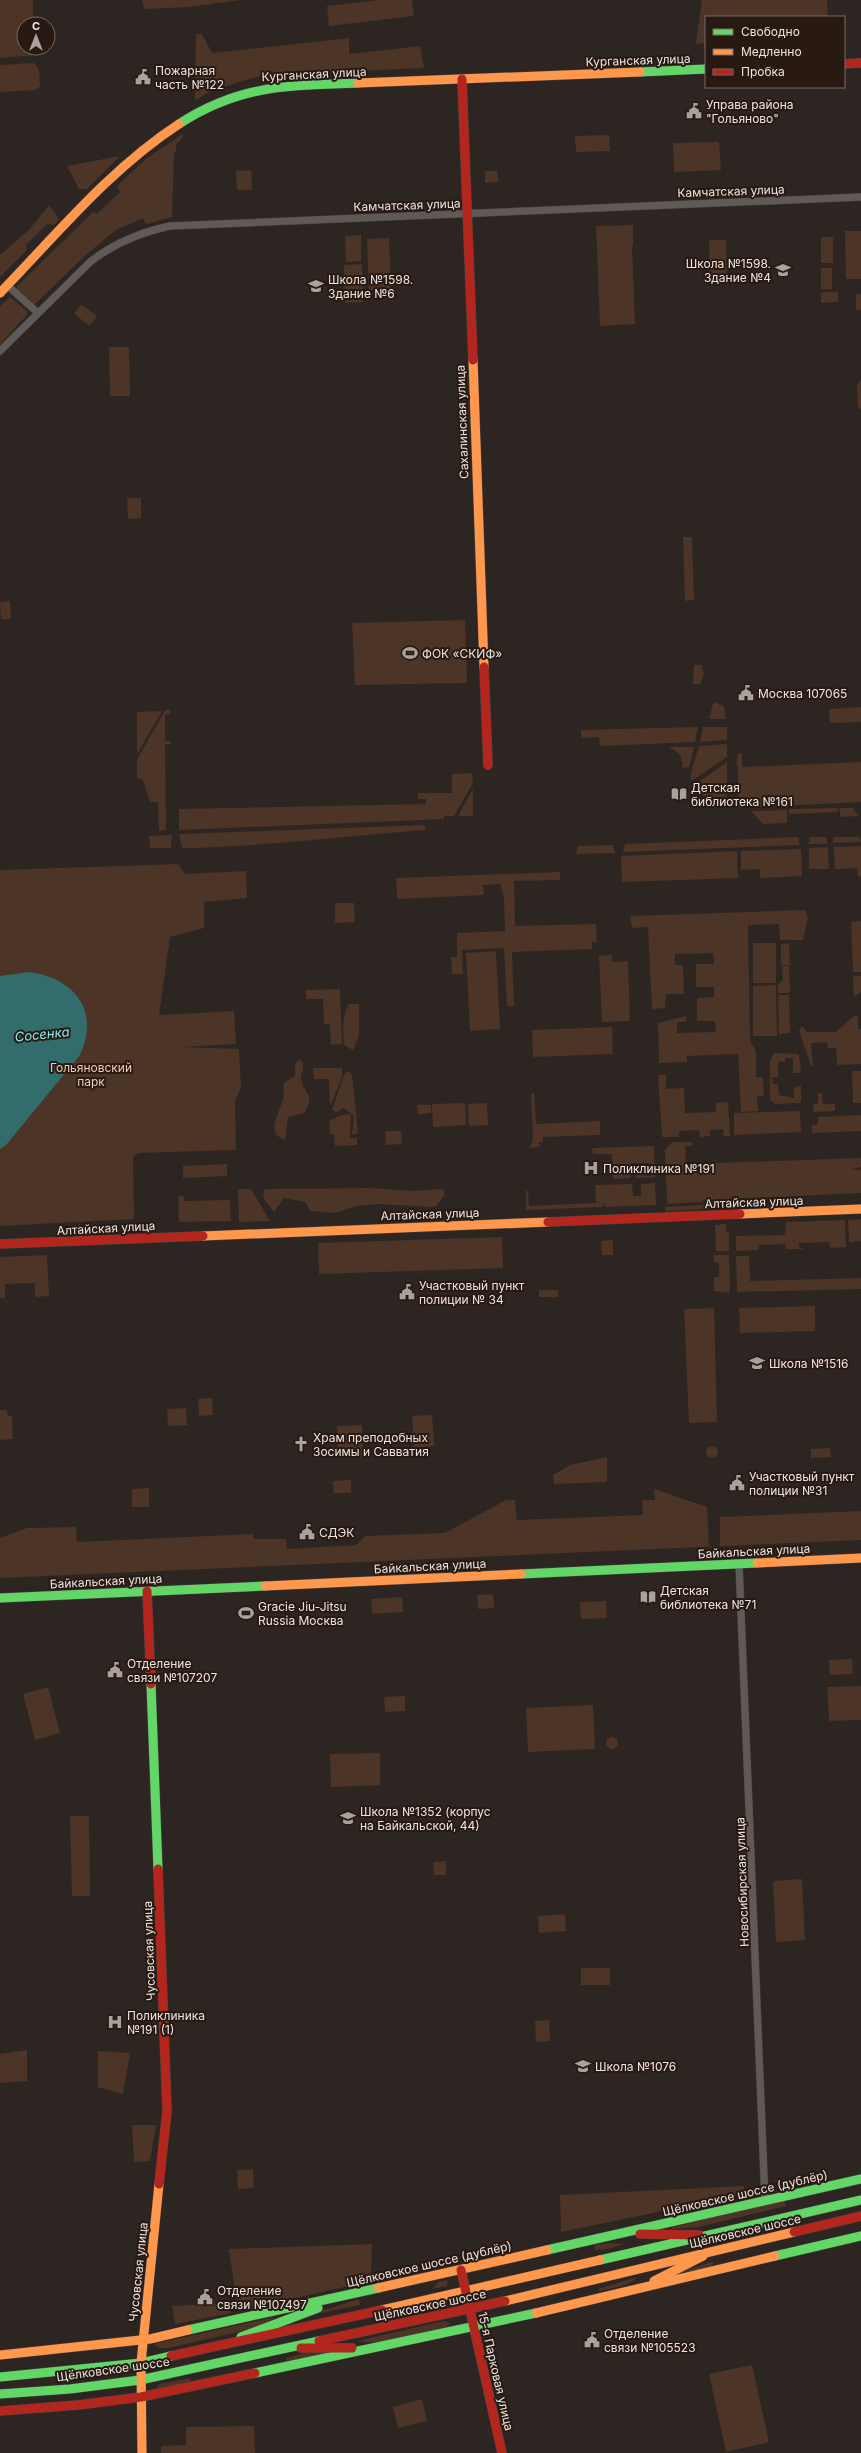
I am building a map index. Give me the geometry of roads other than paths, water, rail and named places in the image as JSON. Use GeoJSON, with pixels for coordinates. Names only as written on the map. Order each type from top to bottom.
{"type":"FeatureCollection","features":[{"type":"Feature","properties":{"kind":"street"},"geometry":{"type":"LineString","coordinates":[[845,64],[861,63]]}},
{"type":"Feature","properties":{"kind":"street","name":"Курганская улица"},"geometry":{"type":"LineString","coordinates":[[0,293],[137,154],[168,131],[216,103],[247,92],[277,86],[705,69]]}},
{"type":"Feature","properties":{"kind":"street","name":"Сахалинская улица"},"geometry":{"type":"LineString","coordinates":[[462,79],[488,765]]}},
{"type":"Feature","properties":{"kind":"street","name":"Камчатская улица"},"geometry":{"type":"LineString","coordinates":[[0,351],[103,252],[120,242],[160,228],[229,222],[467,214],[861,197]]}},
{"type":"Feature","properties":{"kind":"street"},"geometry":{"type":"LineString","coordinates":[[8,286],[38,313]]}},
{"type":"Feature","properties":{"kind":"street","name":"Алтайская улица"},"geometry":{"type":"LineString","coordinates":[[0,1244],[861,1210]]}},
{"type":"Feature","properties":{"kind":"street","name":"Байкальская улица"},"geometry":{"type":"LineString","coordinates":[[0,1598],[861,1558]]}},
{"type":"Feature","properties":{"kind":"street","name":"Новосибирская улица"},"geometry":{"type":"LineString","coordinates":[[739,1563],[765,2201]]}},
{"type":"Feature","properties":{"kind":"street","name":"Чусовская улица"},"geometry":{"type":"LineString","coordinates":[[142,2453],[140,2380],[142,2340],[167,2111],[147,1591]]}},
{"type":"Feature","properties":{"kind":"street","name":"Щёлковское шоссе (дублёр)"},"geometry":{"type":"LineString","coordinates":[[0,2355],[142,2340],[461,2270],[861,2179]]}},
{"type":"Feature","properties":{"kind":"street","name":"Щёлковское шоссе"},"geometry":{"type":"LineString","coordinates":[[0,2377],[141,2363],[466,2291],[861,2200]]}},
{"type":"Feature","properties":{"kind":"street","name":"Щёлковское шоссе"},"geometry":{"type":"LineString","coordinates":[[0,2394],[70,2389],[140,2380],[470,2309],[861,2216]]}},
{"type":"Feature","properties":{"kind":"street"},"geometry":{"type":"LineString","coordinates":[[621,2233],[709,2235]]}},
{"type":"Feature","properties":{"kind":"street"},"geometry":{"type":"LineString","coordinates":[[0,2411],[78,2405],[141,2397],[474,2328],[861,2236]]}},
{"type":"Feature","properties":{"kind":"street"},"geometry":{"type":"LineString","coordinates":[[637,2289],[713,2251]]}},
{"type":"Feature","properties":{"kind":"street","name":"15-я Парковая улица"},"geometry":{"type":"LineString","coordinates":[[461,2270],[502,2453]]}},
{"type":"Feature","properties":{"kind":"street"},"geometry":{"type":"LineString","coordinates":[[225,2344],[356,2293]]}},
{"type":"Feature","properties":{"kind":"street"},"geometry":{"type":"LineString","coordinates":[[287,2348],[377,2348]]}},
{"type":"Feature","properties":{"kind":"water","name":"Сосенка"},"geometry":{"type":"Polygon","coordinates":[[[29,972],[45,975],[59,981],[71,989],[79,999],[85,1011],[87,1024],[85,1039],[80,1055],[6,1145],[0,1149],[0,976],[29,972]]]}},
{"type":"Feature","properties":{"kind":"place","name":"Пожарная часть №122"},"geometry":{"type":"Point","coordinates":[143,77]}},
{"type":"Feature","properties":{"kind":"place","name":"Управа района \"Гольяново\""},"geometry":{"type":"Point","coordinates":[694,111]}},
{"type":"Feature","properties":{"kind":"place","name":"Школа №1598. Здание №4"},"geometry":{"type":"Point","coordinates":[783,270]}},
{"type":"Feature","properties":{"kind":"place","name":"Школа №1598. Здание №6"},"geometry":{"type":"Point","coordinates":[316,286]}},
{"type":"Feature","properties":{"kind":"place","name":"ФОК «СКИФ»"},"geometry":{"type":"Point","coordinates":[410,653]}},
{"type":"Feature","properties":{"kind":"place","name":"Москва 107065"},"geometry":{"type":"Point","coordinates":[746,693]}},
{"type":"Feature","properties":{"kind":"place","name":"Детская библиотека №161"},"geometry":{"type":"Point","coordinates":[679,794]}},
{"type":"Feature","properties":{"kind":"place","name":"Поликлиника №191"},"geometry":{"type":"Point","coordinates":[591,1168]}},
{"type":"Feature","properties":{"kind":"place","name":"Участковый пункт полиции № 34"},"geometry":{"type":"Point","coordinates":[407,1292]}},
{"type":"Feature","properties":{"kind":"place","name":"Школа №1516"},"geometry":{"type":"Point","coordinates":[757,1363]}},
{"type":"Feature","properties":{"kind":"place","name":"Храм преподобных Зосимы и Савватия"},"geometry":{"type":"Point","coordinates":[301,1444]}},
{"type":"Feature","properties":{"kind":"place","name":"Участковый пункт полиции №31"},"geometry":{"type":"Point","coordinates":[737,1483]}},
{"type":"Feature","properties":{"kind":"place","name":"СДЭК"},"geometry":{"type":"Point","coordinates":[307,1532]}},
{"type":"Feature","properties":{"kind":"place","name":"Детская библиотека №71"},"geometry":{"type":"Point","coordinates":[648,1597]}},
{"type":"Feature","properties":{"kind":"place","name":"Gracie Jiu-Jitsu Russia Москва"},"geometry":{"type":"Point","coordinates":[246,1613]}},
{"type":"Feature","properties":{"kind":"place","name":"Отделение связи №107207"},"geometry":{"type":"Point","coordinates":[115,1670]}},
{"type":"Feature","properties":{"kind":"place","name":"Школа №1352 (корпус на Байкальской, 44)"},"geometry":{"type":"Point","coordinates":[348,1818]}},
{"type":"Feature","properties":{"kind":"place","name":"Поликлиника №191 (1)"},"geometry":{"type":"Point","coordinates":[115,2022]}},
{"type":"Feature","properties":{"kind":"place","name":"Школа №1076"},"geometry":{"type":"Point","coordinates":[583,2066]}},
{"type":"Feature","properties":{"kind":"place","name":"Отделение связи №107497"},"geometry":{"type":"Point","coordinates":[205,2297]}},
{"type":"Feature","properties":{"kind":"place","name":"Отделение связи №105523"},"geometry":{"type":"Point","coordinates":[592,2340]}},
{"type":"Feature","properties":{"kind":"park label","name":"Гольяновcкий парк"},"geometry":{"type":"Point","coordinates":[91,1074]}}]}
